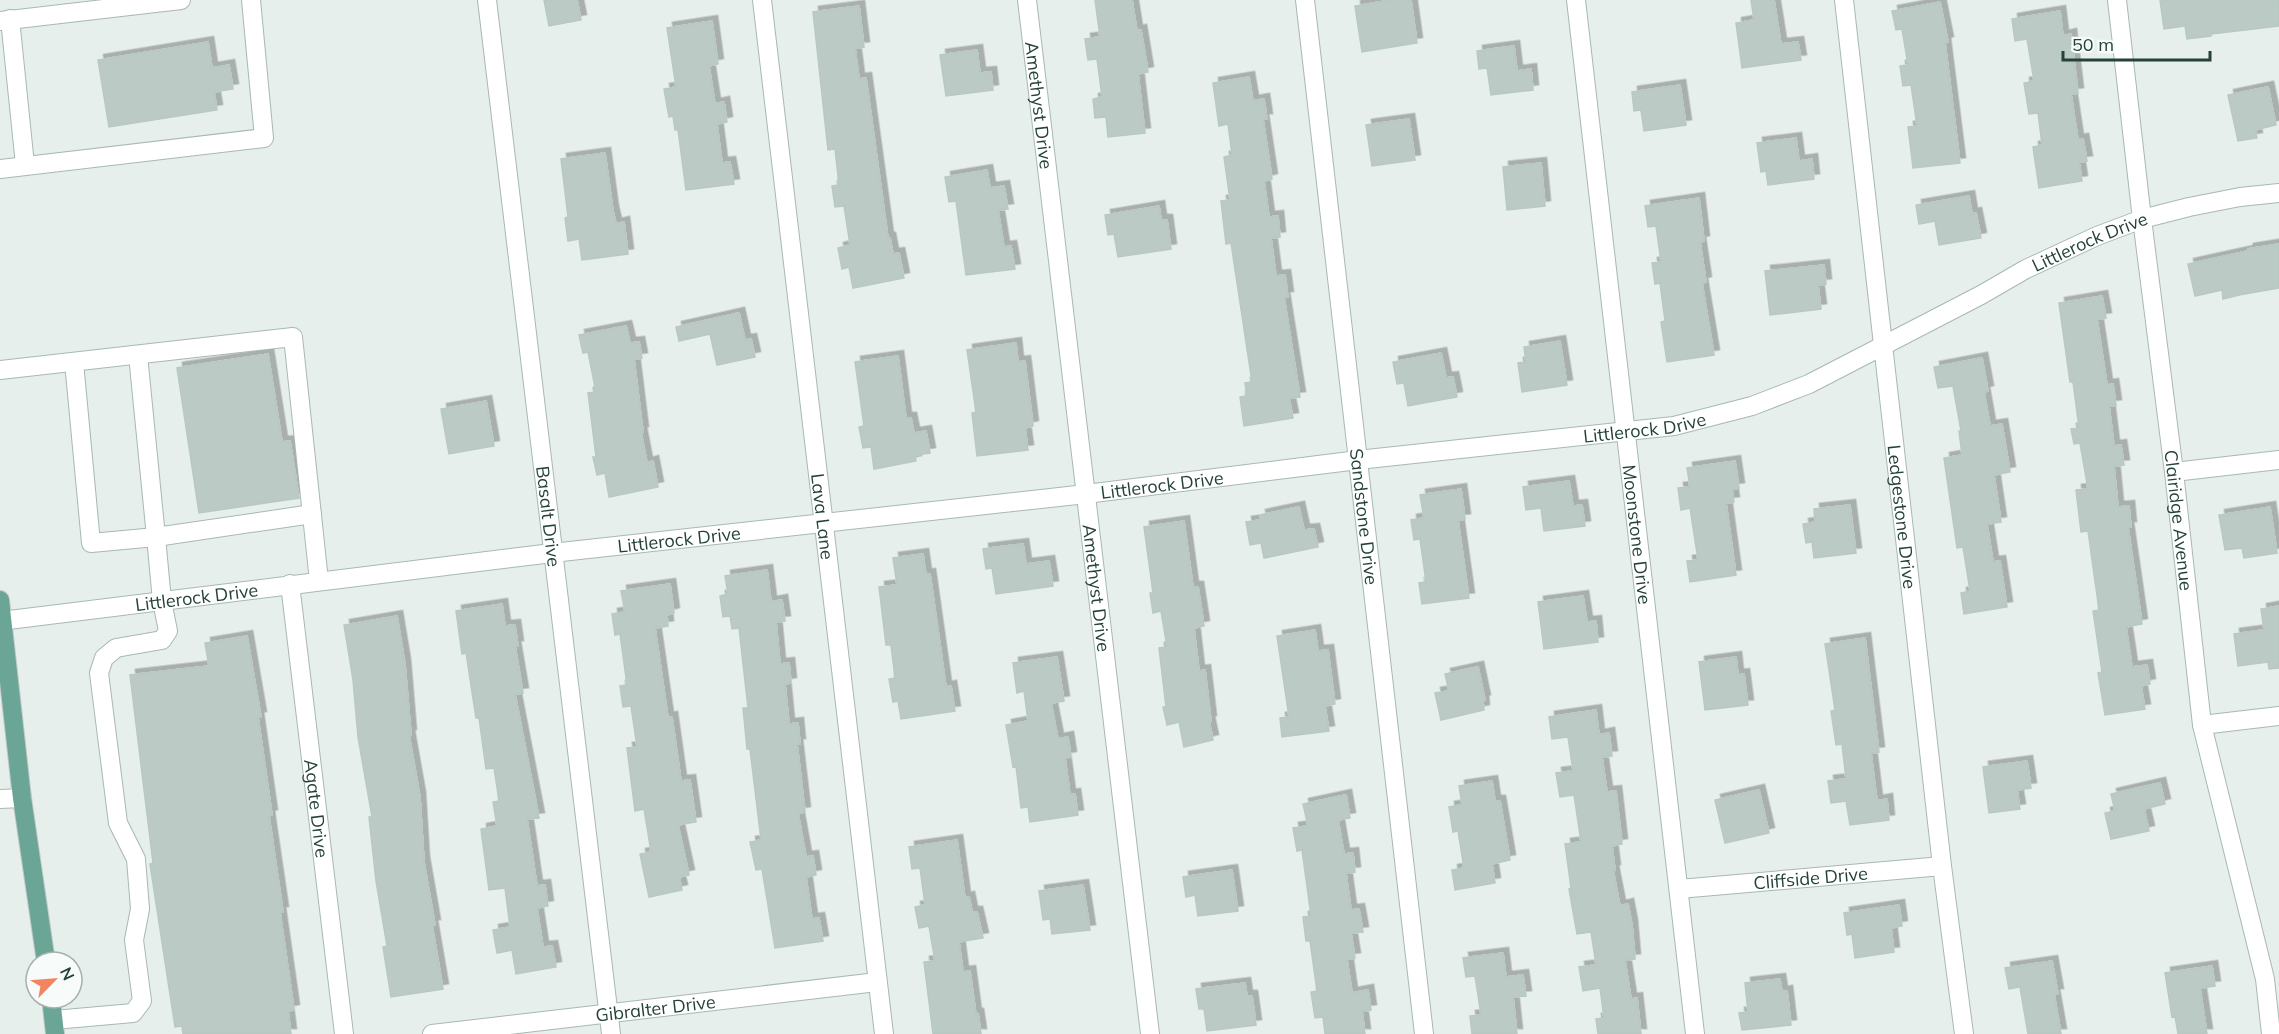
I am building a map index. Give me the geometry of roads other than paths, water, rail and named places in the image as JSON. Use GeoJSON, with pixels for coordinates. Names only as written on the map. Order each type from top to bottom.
{"type":"FeatureCollection","features":[{"type":"Feature","properties":{"kind":"main road"},"geometry":{"type":"LineString","coordinates":[[0,600],[22,798],[44,950]]}},
{"type":"Feature","properties":{"kind":"main road"},"geometry":{"type":"LineString","coordinates":[[53,1010],[55,1027]]}},
{"type":"Feature","properties":{"kind":"street"},"geometry":{"type":"LineString","coordinates":[[26,165],[5,20],[181,0]]}},
{"type":"Feature","properties":{"kind":"street"},"geometry":{"type":"LineString","coordinates":[[0,169],[264,138],[251,0]]}},
{"type":"Feature","properties":{"kind":"street","name":"Basalt Drive"},"geometry":{"type":"LineString","coordinates":[[487,0],[611,1034]]}},
{"type":"Feature","properties":{"kind":"street","name":"Lava Lane"},"geometry":{"type":"LineString","coordinates":[[762,0],[884,1034]]}},
{"type":"Feature","properties":{"kind":"street","name":"Amethyst Drive"},"geometry":{"type":"LineString","coordinates":[[1027,0],[1150,1034]]}},
{"type":"Feature","properties":{"kind":"street","name":"Sandstone Drive"},"geometry":{"type":"LineString","coordinates":[[1305,0],[1424,1034]]}},
{"type":"Feature","properties":{"kind":"street","name":"Moonstone Drive"},"geometry":{"type":"LineString","coordinates":[[1576,0],[1695,1034]]}},
{"type":"Feature","properties":{"kind":"street","name":"Ledgestone Drive"},"geometry":{"type":"LineString","coordinates":[[1844,0],[1942,866],[1964,1034]]}},
{"type":"Feature","properties":{"kind":"street","name":"Clairidge Avenue"},"geometry":{"type":"LineString","coordinates":[[2117,0],[2202,725],[2272,979],[2271,1034]]}},
{"type":"Feature","properties":{"kind":"street","name":"Littlerock Drive"},"geometry":{"type":"LineString","coordinates":[[1,621],[290,584],[1086,494],[1358,460],[1674,426],[1752,406],[1809,384],[1981,295],[2026,268],[2097,236],[2142,219],[2240,197],[2279,193]]}},
{"type":"Feature","properties":{"kind":"street"},"geometry":{"type":"LineString","coordinates":[[0,369],[293,337],[319,581]]}},
{"type":"Feature","properties":{"kind":"street"},"geometry":{"type":"LineString","coordinates":[[55,1027],[133,1013],[142,1001],[134,940],[140,909],[136,859],[118,823],[99,673],[104,658],[116,648],[162,640],[168,631],[162,601],[138,355]]}},
{"type":"Feature","properties":{"kind":"street"},"geometry":{"type":"LineString","coordinates":[[74,362],[91,543],[156,537],[312,514]]}},
{"type":"Feature","properties":{"kind":"street"},"geometry":{"type":"LineString","coordinates":[[2174,472],[2279,460]]}},
{"type":"Feature","properties":{"kind":"street","name":"Agate Drive"},"geometry":{"type":"LineString","coordinates":[[290,584],[344,1034]]}},
{"type":"Feature","properties":{"kind":"street"},"geometry":{"type":"LineString","coordinates":[[2202,725],[2279,716]]}},
{"type":"Feature","properties":{"kind":"street"},"geometry":{"type":"LineString","coordinates":[[0,800],[22,798]]}},
{"type":"Feature","properties":{"kind":"street","name":"Cliffside Drive"},"geometry":{"type":"LineString","coordinates":[[1678,889],[1942,866]]}},
{"type":"Feature","properties":{"kind":"street","name":"Gibralter Drive"},"geometry":{"type":"LineString","coordinates":[[432,1034],[878,982]]}}]}
